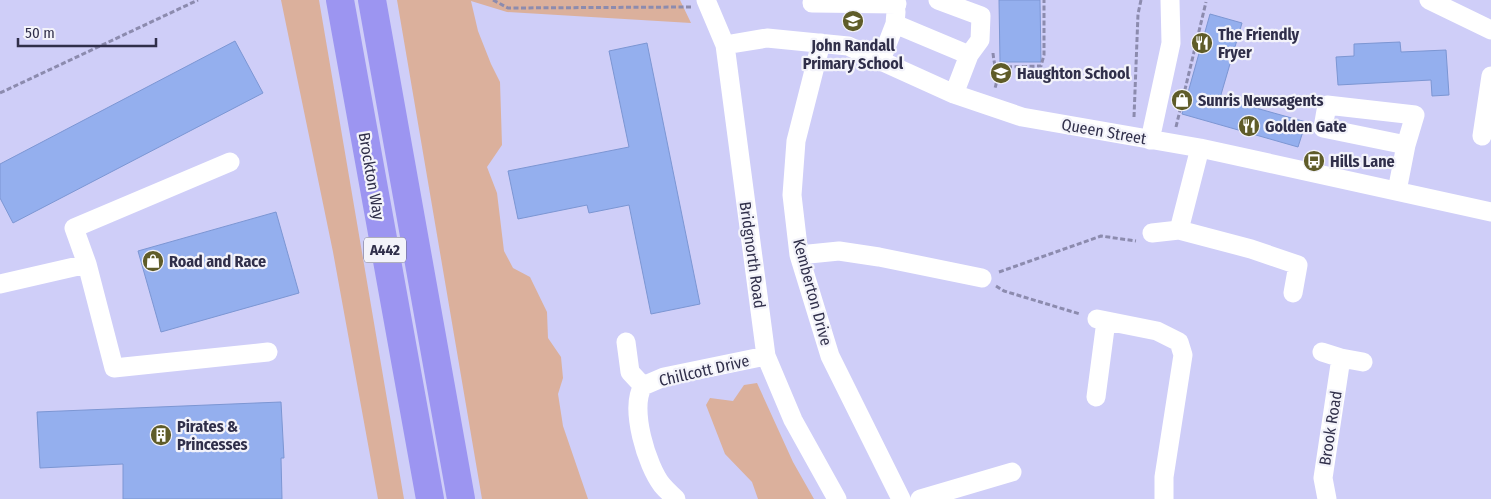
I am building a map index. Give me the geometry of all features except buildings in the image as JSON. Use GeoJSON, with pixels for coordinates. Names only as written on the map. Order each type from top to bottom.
{"type":"FeatureCollection","features":[{"type":"Feature","properties":{"kind":"highway","name":"Brockton Way"},"geometry":{"type":"LineString","coordinates":[[340,0],[430,499]]}},
{"type":"Feature","properties":{"kind":"highway","name":"Brockton Way"},"geometry":{"type":"LineString","coordinates":[[372,0],[461,499]]}},
{"type":"Feature","properties":{"kind":"street"},"geometry":{"type":"LineString","coordinates":[[938,0],[981,16],[980,40],[969,55],[954,94]]}},
{"type":"Feature","properties":{"kind":"street"},"geometry":{"type":"LineString","coordinates":[[1150,140],[1170,43],[1170,0]]}},
{"type":"Feature","properties":{"kind":"street"},"geometry":{"type":"LineString","coordinates":[[1429,0],[1491,30]]}},
{"type":"Feature","properties":{"kind":"street"},"geometry":{"type":"LineString","coordinates":[[812,3],[898,2],[896,24],[881,60]]}},
{"type":"Feature","properties":{"kind":"street","name":"Bridgnorth Road"},"geometry":{"type":"LineString","coordinates":[[707,4],[725,44],[766,356],[793,420],[837,499]]}},
{"type":"Feature","properties":{"kind":"street"},"geometry":{"type":"LineString","coordinates":[[896,24],[969,55]]}},
{"type":"Feature","properties":{"kind":"street","name":"Queen Street"},"geometry":{"type":"LineString","coordinates":[[725,44],[767,38],[848,46],[954,94],[1022,116],[1200,148],[1491,212]]}},
{"type":"Feature","properties":{"kind":"street","name":"Kemberton Drive"},"geometry":{"type":"LineString","coordinates":[[822,43],[796,141],[792,195],[799,255],[830,356],[901,499]]}},
{"type":"Feature","properties":{"kind":"street"},"geometry":{"type":"LineString","coordinates":[[1482,136],[1491,76]]}},
{"type":"Feature","properties":{"kind":"street"},"geometry":{"type":"LineString","coordinates":[[1397,191],[1406,145],[1415,115],[1326,106],[1323,128],[1406,145]]}},
{"type":"Feature","properties":{"kind":"street"},"geometry":{"type":"LineString","coordinates":[[1179,230],[1200,148]]}},
{"type":"Feature","properties":{"kind":"street"},"geometry":{"type":"LineString","coordinates":[[230,162],[74,228],[87,264],[114,368],[268,352]]}},
{"type":"Feature","properties":{"kind":"street"},"geometry":{"type":"LineString","coordinates":[[1152,233],[1179,230],[1298,265],[1293,293]]}},
{"type":"Feature","properties":{"kind":"street"},"geometry":{"type":"LineString","coordinates":[[799,255],[839,251],[879,256],[982,278]]}},
{"type":"Feature","properties":{"kind":"street"},"geometry":{"type":"LineString","coordinates":[[0,284],[87,264]]}},
{"type":"Feature","properties":{"kind":"street"},"geometry":{"type":"LineString","coordinates":[[1096,396],[1102,355],[1102,320],[1157,331],[1179,342],[1183,355],[1164,476],[1164,499]]}},
{"type":"Feature","properties":{"kind":"street"},"geometry":{"type":"LineString","coordinates":[[626,342],[630,372],[642,386],[638,394],[637,407],[646,456],[662,485],[676,499]]}},
{"type":"Feature","properties":{"kind":"street"},"geometry":{"type":"LineString","coordinates":[[1322,352],[1364,362]]}},
{"type":"Feature","properties":{"kind":"street","name":"Chillcott Drive"},"geometry":{"type":"LineString","coordinates":[[642,386],[664,377],[766,356]]}},
{"type":"Feature","properties":{"kind":"street","name":"Brook Road"},"geometry":{"type":"LineString","coordinates":[[1327,499],[1323,478],[1342,358]]}},
{"type":"Feature","properties":{"kind":"street"},"geometry":{"type":"LineString","coordinates":[[920,499],[1012,472]]}},
{"type":"Feature","properties":{"kind":"path"},"geometry":{"type":"LineString","coordinates":[[0,93],[198,0]]}},
{"type":"Feature","properties":{"kind":"path"},"geometry":{"type":"LineString","coordinates":[[493,0],[508,8],[707,4]]}},
{"type":"Feature","properties":{"kind":"path"},"geometry":{"type":"LineString","coordinates":[[1007,68],[1041,66],[1044,55],[1044,0]]}},
{"type":"Feature","properties":{"kind":"path"},"geometry":{"type":"LineString","coordinates":[[1134,125],[1138,14],[1141,0]]}},
{"type":"Feature","properties":{"kind":"path"},"geometry":{"type":"LineString","coordinates":[[1176,127],[1206,2]]}},
{"type":"Feature","properties":{"kind":"path"},"geometry":{"type":"LineString","coordinates":[[982,278],[1101,236],[1143,242],[1152,233]]}},
{"type":"Feature","properties":{"kind":"path"},"geometry":{"type":"LineString","coordinates":[[982,278],[1004,291],[1102,320]]}},
{"type":"Feature","properties":{"kind":"shaded area"},"geometry":{"type":"Polygon","coordinates":[[[281,0],[319,0],[404,499],[378,499],[333,252],[281,0]]]}},
{"type":"Feature","properties":{"kind":"shaded area"},"geometry":{"type":"Polygon","coordinates":[[[397,0],[680,0],[691,23],[507,12],[471,1],[478,31],[500,82],[502,145],[487,167],[497,193],[504,251],[513,268],[530,277],[547,312],[548,338],[561,357],[563,378],[558,394],[563,426],[588,499],[482,499],[397,0]]]}},
{"type":"Feature","properties":{"kind":"shaded area"},"geometry":{"type":"Polygon","coordinates":[[[757,383],[793,462],[814,499],[758,499],[752,482],[725,454],[706,405],[710,398],[733,401],[744,385],[757,383]]]}},
{"type":"Feature","properties":{"kind":"place","name":"John Randall Primary School"},"geometry":{"type":"Point","coordinates":[853,21]}},
{"type":"Feature","properties":{"kind":"place","name":"The Friendly Fryer"},"geometry":{"type":"Point","coordinates":[1202,43]}},
{"type":"Feature","properties":{"kind":"place","name":"Haughton School"},"geometry":{"type":"Point","coordinates":[1001,73]}},
{"type":"Feature","properties":{"kind":"place","name":"Sunris Newsagents"},"geometry":{"type":"Point","coordinates":[1182,100]}},
{"type":"Feature","properties":{"kind":"place","name":"Golden Gate"},"geometry":{"type":"Point","coordinates":[1249,126]}},
{"type":"Feature","properties":{"kind":"place","name":"Hills Lane"},"geometry":{"type":"Point","coordinates":[1314,161]}},
{"type":"Feature","properties":{"kind":"place","name":"Road and Race"},"geometry":{"type":"Point","coordinates":[153,261]}},
{"type":"Feature","properties":{"kind":"place","name":"Pirates & Princesses"},"geometry":{"type":"Point","coordinates":[161,435]}}]}
